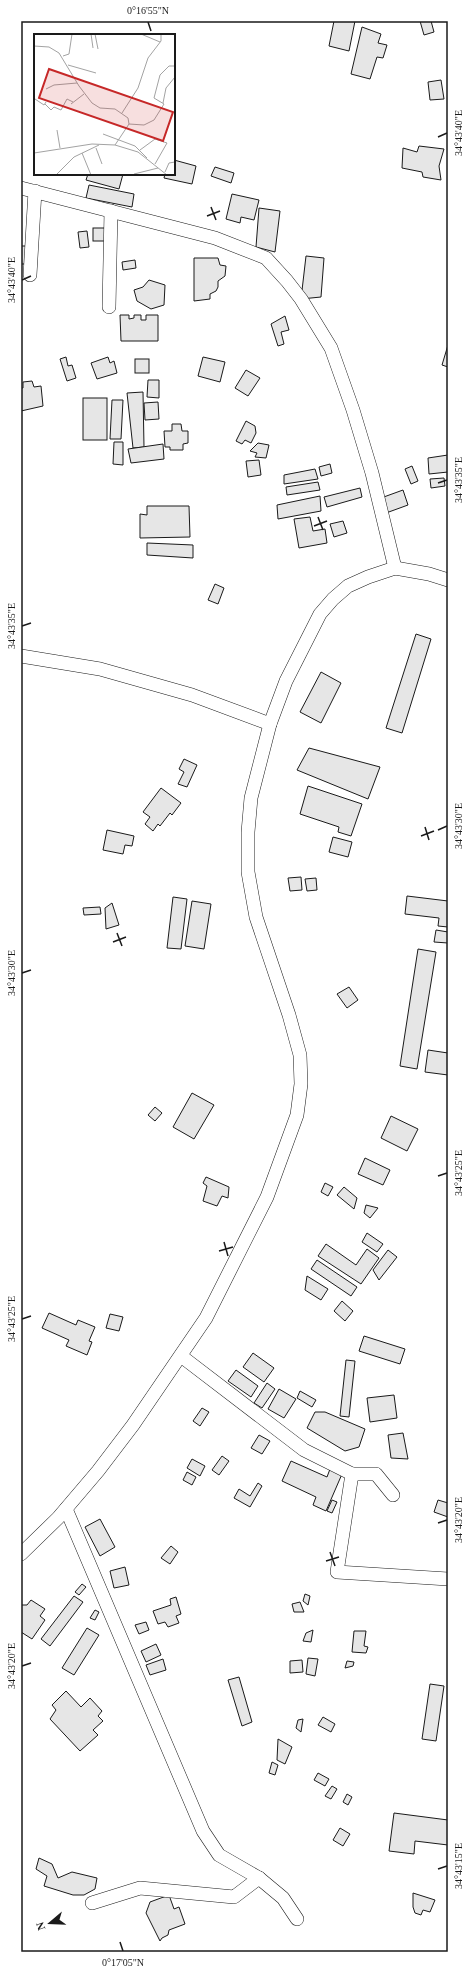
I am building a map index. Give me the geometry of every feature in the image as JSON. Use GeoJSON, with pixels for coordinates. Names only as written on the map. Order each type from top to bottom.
{"type":"FeatureCollection","features":[{"type":"Feature","properties":{"kind":"street"},"geometry":{"type":"LineString","coordinates":[[21,188],[214,238],[266,258],[287,280],[310,312],[331,348],[353,410],[372,473],[395,568]]}},
{"type":"Feature","properties":{"kind":"street"},"geometry":{"type":"LineString","coordinates":[[30,275],[35,192]]}},
{"type":"Feature","properties":{"kind":"street"},"geometry":{"type":"LineString","coordinates":[[109,307],[111,211]]}},
{"type":"Feature","properties":{"kind":"street"},"geometry":{"type":"LineString","coordinates":[[21,1554],[66,1509],[133,1426],[206,1318],[267,1197],[297,1115],[301,1084],[300,1055],[278,981],[256,917],[248,872],[248,832],[252,798],[270,724],[290,674],[320,614],[348,586],[368,577],[395,568],[429,574],[448,580]]}},
{"type":"Feature","properties":{"kind":"street"},"geometry":{"type":"LineString","coordinates":[[21,656],[100,669],[192,694],[270,724]]}},
{"type":"Feature","properties":{"kind":"street"},"geometry":{"type":"LineString","coordinates":[[180,1356],[304,1450],[352,1474],[376,1474],[393,1495]]}},
{"type":"Feature","properties":{"kind":"street"},"geometry":{"type":"LineString","coordinates":[[352,1474],[337,1572],[448,1579]]}},
{"type":"Feature","properties":{"kind":"street"},"geometry":{"type":"LineString","coordinates":[[66,1509],[203,1831],[219,1855],[259,1878],[283,1898],[297,1919]]}},
{"type":"Feature","properties":{"kind":"street"},"geometry":{"type":"LineString","coordinates":[[92,1903],[140,1888],[234,1897],[259,1878]]}},
{"type":"Feature","properties":{"kind":"building"},"geometry":{"type":"Polygon","coordinates":[[[334,21],[355,21],[349,51],[329,46],[334,21]]]}},
{"type":"Feature","properties":{"kind":"building"},"geometry":{"type":"Polygon","coordinates":[[[420,21],[431,21],[434,32],[424,35],[420,21]]]}},
{"type":"Feature","properties":{"kind":"building"},"geometry":{"type":"Polygon","coordinates":[[[362,27],[381,34],[378,43],[387,45],[383,58],[377,57],[370,79],[351,74],[362,27]]]}},
{"type":"Feature","properties":{"kind":"building"},"geometry":{"type":"Polygon","coordinates":[[[441,80],[444,99],[430,100],[428,82],[441,80]]]}},
{"type":"Feature","properties":{"kind":"building"},"geometry":{"type":"Polygon","coordinates":[[[419,146],[444,149],[439,166],[441,180],[423,177],[422,172],[402,168],[403,148],[417,152],[419,146]]]}},
{"type":"Feature","properties":{"kind":"building"},"geometry":{"type":"Polygon","coordinates":[[[175,160],[196,166],[192,184],[164,178],[165,175],[175,175],[175,160]]]}},
{"type":"Feature","properties":{"kind":"building"},"geometry":{"type":"Polygon","coordinates":[[[215,167],[234,173],[231,183],[211,176],[215,167]]]}},
{"type":"Feature","properties":{"kind":"building"},"geometry":{"type":"Polygon","coordinates":[[[88,175],[123,175],[119,189],[86,180],[88,175]]]}},
{"type":"Feature","properties":{"kind":"building"},"geometry":{"type":"Polygon","coordinates":[[[89,185],[134,194],[132,207],[86,198],[89,185]]]}},
{"type":"Feature","properties":{"kind":"building"},"geometry":{"type":"Polygon","coordinates":[[[232,194],[259,200],[254,220],[241,217],[240,223],[226,219],[232,194]]]}},
{"type":"Feature","properties":{"kind":"building"},"geometry":{"type":"Polygon","coordinates":[[[259,208],[280,211],[275,252],[256,247],[259,208]]]}},
{"type":"Feature","properties":{"kind":"building"},"geometry":{"type":"Polygon","coordinates":[[[93,228],[106,228],[106,241],[93,241],[93,228]]]}},
{"type":"Feature","properties":{"kind":"building"},"geometry":{"type":"Polygon","coordinates":[[[87,231],[89,247],[80,248],[78,232],[87,231]]]}},
{"type":"Feature","properties":{"kind":"building"},"geometry":{"type":"Polygon","coordinates":[[[21,246],[28,246],[27,264],[21,264],[21,246]]]}},
{"type":"Feature","properties":{"kind":"building"},"geometry":{"type":"Polygon","coordinates":[[[306,256],[324,258],[321,297],[301,299],[306,256]]]}},
{"type":"Feature","properties":{"kind":"building"},"geometry":{"type":"Polygon","coordinates":[[[194,258],[218,258],[220,265],[226,266],[225,276],[218,281],[218,287],[216,291],[210,294],[210,299],[194,301],[194,258]]]}},
{"type":"Feature","properties":{"kind":"building"},"geometry":{"type":"Polygon","coordinates":[[[135,260],[136,268],[123,270],[122,262],[135,260]]]}},
{"type":"Feature","properties":{"kind":"building"},"geometry":{"type":"Polygon","coordinates":[[[149,280],[165,285],[164,305],[151,309],[137,301],[134,290],[143,287],[149,280]]]}},
{"type":"Feature","properties":{"kind":"building"},"geometry":{"type":"Polygon","coordinates":[[[120,315],[129,315],[129,319],[134,318],[134,315],[141,315],[141,320],[146,320],[146,315],[158,315],[158,341],[121,341],[120,315]]]}},
{"type":"Feature","properties":{"kind":"building"},"geometry":{"type":"Polygon","coordinates":[[[285,316],[289,330],[281,332],[284,344],[278,346],[271,324],[285,316]]]}},
{"type":"Feature","properties":{"kind":"building"},"geometry":{"type":"Polygon","coordinates":[[[448,345],[448,367],[442,365],[448,345]]]}},
{"type":"Feature","properties":{"kind":"building"},"geometry":{"type":"Polygon","coordinates":[[[66,357],[68,366],[72,365],[76,378],[67,381],[60,359],[66,357]]]}},
{"type":"Feature","properties":{"kind":"building"},"geometry":{"type":"Polygon","coordinates":[[[108,357],[110,363],[114,361],[117,373],[97,379],[91,363],[108,357]]]}},
{"type":"Feature","properties":{"kind":"building"},"geometry":{"type":"Polygon","coordinates":[[[203,357],[225,362],[220,382],[198,376],[203,357]]]}},
{"type":"Feature","properties":{"kind":"building"},"geometry":{"type":"Polygon","coordinates":[[[135,359],[149,359],[149,373],[135,373],[135,359]]]}},
{"type":"Feature","properties":{"kind":"building"},"geometry":{"type":"Polygon","coordinates":[[[246,370],[260,378],[248,396],[235,388],[246,370]]]}},
{"type":"Feature","properties":{"kind":"building"},"geometry":{"type":"Polygon","coordinates":[[[148,380],[159,380],[159,398],[147,397],[148,380]]]}},
{"type":"Feature","properties":{"kind":"building"},"geometry":{"type":"Polygon","coordinates":[[[32,381],[34,387],[41,386],[43,406],[21,411],[21,388],[23,388],[23,382],[32,381]]]}},
{"type":"Feature","properties":{"kind":"building"},"geometry":{"type":"Polygon","coordinates":[[[143,392],[144,447],[133,448],[127,393],[143,392]]]}},
{"type":"Feature","properties":{"kind":"building"},"geometry":{"type":"Polygon","coordinates":[[[83,398],[107,398],[107,440],[83,440],[83,398]]]}},
{"type":"Feature","properties":{"kind":"building"},"geometry":{"type":"Polygon","coordinates":[[[112,400],[123,400],[121,439],[110,439],[112,400]]]}},
{"type":"Feature","properties":{"kind":"building"},"geometry":{"type":"Polygon","coordinates":[[[158,402],[159,419],[145,420],[144,403],[158,402]]]}},
{"type":"Feature","properties":{"kind":"building"},"geometry":{"type":"Polygon","coordinates":[[[246,421],[255,426],[256,433],[251,443],[245,440],[242,444],[236,441],[246,421]]]}},
{"type":"Feature","properties":{"kind":"building"},"geometry":{"type":"Polygon","coordinates":[[[172,424],[181,424],[182,431],[188,431],[188,443],[183,444],[183,450],[170,450],[170,447],[165,447],[164,431],[172,431],[172,424]]]}},
{"type":"Feature","properties":{"kind":"building"},"geometry":{"type":"Polygon","coordinates":[[[114,442],[123,442],[123,465],[113,464],[114,442]]]}},
{"type":"Feature","properties":{"kind":"building"},"geometry":{"type":"Polygon","coordinates":[[[258,443],[269,445],[266,458],[255,457],[257,453],[250,451],[258,443]]]}},
{"type":"Feature","properties":{"kind":"building"},"geometry":{"type":"Polygon","coordinates":[[[163,444],[164,459],[131,463],[128,449],[163,444]]]}},
{"type":"Feature","properties":{"kind":"building"},"geometry":{"type":"Polygon","coordinates":[[[448,455],[448,472],[429,474],[428,458],[448,455]]]}},
{"type":"Feature","properties":{"kind":"building"},"geometry":{"type":"Polygon","coordinates":[[[259,460],[261,475],[248,477],[246,461],[259,460]]]}},
{"type":"Feature","properties":{"kind":"building"},"geometry":{"type":"Polygon","coordinates":[[[330,464],[332,473],[321,476],[319,467],[330,464]]]}},
{"type":"Feature","properties":{"kind":"building"},"geometry":{"type":"Polygon","coordinates":[[[412,466],[418,481],[411,484],[405,469],[412,466]]]}},
{"type":"Feature","properties":{"kind":"building"},"geometry":{"type":"Polygon","coordinates":[[[315,469],[318,479],[284,484],[284,475],[315,469]]]}},
{"type":"Feature","properties":{"kind":"building"},"geometry":{"type":"Polygon","coordinates":[[[444,478],[445,486],[431,488],[430,479],[444,478]]]}},
{"type":"Feature","properties":{"kind":"building"},"geometry":{"type":"Polygon","coordinates":[[[318,482],[320,490],[287,495],[286,487],[318,482]]]}},
{"type":"Feature","properties":{"kind":"building"},"geometry":{"type":"Polygon","coordinates":[[[360,488],[362,497],[327,507],[324,497],[360,488]]]}},
{"type":"Feature","properties":{"kind":"building"},"geometry":{"type":"Polygon","coordinates":[[[403,490],[408,505],[386,513],[381,498],[403,490]]]}},
{"type":"Feature","properties":{"kind":"building"},"geometry":{"type":"Polygon","coordinates":[[[320,496],[321,511],[278,519],[277,505],[320,496]]]}},
{"type":"Feature","properties":{"kind":"building"},"geometry":{"type":"Polygon","coordinates":[[[147,506],[189,506],[190,537],[140,538],[140,514],[147,515],[147,506]]]}},
{"type":"Feature","properties":{"kind":"building"},"geometry":{"type":"Polygon","coordinates":[[[310,517],[313,531],[325,529],[327,543],[299,548],[294,519],[310,517]]]}},
{"type":"Feature","properties":{"kind":"building"},"geometry":{"type":"Polygon","coordinates":[[[343,521],[347,533],[334,537],[330,524],[343,521]]]}},
{"type":"Feature","properties":{"kind":"building"},"geometry":{"type":"Polygon","coordinates":[[[147,543],[193,545],[193,558],[147,555],[147,543]]]}},
{"type":"Feature","properties":{"kind":"building"},"geometry":{"type":"Polygon","coordinates":[[[215,584],[224,588],[218,604],[208,600],[215,584]]]}},
{"type":"Feature","properties":{"kind":"building"},"geometry":{"type":"Polygon","coordinates":[[[416,634],[431,639],[402,733],[386,728],[416,634]]]}},
{"type":"Feature","properties":{"kind":"building"},"geometry":{"type":"Polygon","coordinates":[[[321,672],[341,683],[321,723],[300,712],[321,672]]]}},
{"type":"Feature","properties":{"kind":"building"},"geometry":{"type":"Polygon","coordinates":[[[309,748],[380,767],[368,799],[297,770],[309,748]]]}},
{"type":"Feature","properties":{"kind":"building"},"geometry":{"type":"Polygon","coordinates":[[[184,759],[197,765],[187,787],[178,784],[184,772],[179,769],[184,759]]]}},
{"type":"Feature","properties":{"kind":"building"},"geometry":{"type":"Polygon","coordinates":[[[308,786],[362,804],[351,836],[338,832],[339,827],[300,814],[308,786]]]}},
{"type":"Feature","properties":{"kind":"building"},"geometry":{"type":"Polygon","coordinates":[[[161,788],[181,803],[172,815],[170,813],[160,826],[158,824],[153,831],[145,824],[150,817],[143,812],[161,788]]]}},
{"type":"Feature","properties":{"kind":"building"},"geometry":{"type":"Polygon","coordinates":[[[107,830],[134,836],[132,846],[125,845],[123,854],[103,850],[107,830]]]}},
{"type":"Feature","properties":{"kind":"building"},"geometry":{"type":"Polygon","coordinates":[[[333,837],[352,842],[348,857],[329,852],[333,837]]]}},
{"type":"Feature","properties":{"kind":"building"},"geometry":{"type":"Polygon","coordinates":[[[301,877],[302,890],[290,891],[288,878],[301,877]]]}},
{"type":"Feature","properties":{"kind":"building"},"geometry":{"type":"Polygon","coordinates":[[[316,878],[317,890],[307,891],[305,879],[316,878]]]}},
{"type":"Feature","properties":{"kind":"building"},"geometry":{"type":"Polygon","coordinates":[[[407,896],[448,901],[448,927],[438,926],[439,918],[405,914],[407,896]]]}},
{"type":"Feature","properties":{"kind":"building"},"geometry":{"type":"Polygon","coordinates":[[[173,897],[187,899],[181,949],[167,948],[173,897]]]}},
{"type":"Feature","properties":{"kind":"building"},"geometry":{"type":"Polygon","coordinates":[[[192,901],[211,904],[204,949],[185,946],[192,901]]]}},
{"type":"Feature","properties":{"kind":"building"},"geometry":{"type":"Polygon","coordinates":[[[112,903],[119,925],[106,929],[105,908],[112,903]]]}},
{"type":"Feature","properties":{"kind":"building"},"geometry":{"type":"Polygon","coordinates":[[[100,907],[101,914],[84,915],[83,908],[100,907]]]}},
{"type":"Feature","properties":{"kind":"building"},"geometry":{"type":"Polygon","coordinates":[[[436,930],[448,932],[448,943],[434,942],[436,930]]]}},
{"type":"Feature","properties":{"kind":"building"},"geometry":{"type":"Polygon","coordinates":[[[418,949],[436,952],[417,1069],[400,1066],[418,949]]]}},
{"type":"Feature","properties":{"kind":"building"},"geometry":{"type":"Polygon","coordinates":[[[349,987],[358,1000],[347,1008],[337,994],[349,987]]]}},
{"type":"Feature","properties":{"kind":"building"},"geometry":{"type":"Polygon","coordinates":[[[428,1050],[448,1053],[448,1075],[425,1072],[428,1050]]]}},
{"type":"Feature","properties":{"kind":"building"},"geometry":{"type":"Polygon","coordinates":[[[192,1093],[214,1105],[194,1139],[173,1127],[192,1093]]]}},
{"type":"Feature","properties":{"kind":"building"},"geometry":{"type":"Polygon","coordinates":[[[155,1107],[162,1113],[155,1121],[148,1115],[155,1107]]]}},
{"type":"Feature","properties":{"kind":"building"},"geometry":{"type":"Polygon","coordinates":[[[391,1116],[418,1129],[407,1151],[381,1138],[391,1116]]]}},
{"type":"Feature","properties":{"kind":"building"},"geometry":{"type":"Polygon","coordinates":[[[365,1158],[390,1170],[383,1185],[358,1174],[365,1158]]]}},
{"type":"Feature","properties":{"kind":"building"},"geometry":{"type":"Polygon","coordinates":[[[206,1177],[229,1187],[228,1198],[222,1196],[217,1206],[203,1201],[207,1186],[203,1183],[206,1177]]]}},
{"type":"Feature","properties":{"kind":"building"},"geometry":{"type":"Polygon","coordinates":[[[325,1183],[333,1187],[328,1196],[321,1192],[325,1183]]]}},
{"type":"Feature","properties":{"kind":"building"},"geometry":{"type":"Polygon","coordinates":[[[344,1187],[357,1198],[354,1209],[337,1195],[344,1187]]]}},
{"type":"Feature","properties":{"kind":"building"},"geometry":{"type":"Polygon","coordinates":[[[366,1205],[378,1208],[370,1218],[364,1213],[366,1205]]]}},
{"type":"Feature","properties":{"kind":"building"},"geometry":{"type":"Polygon","coordinates":[[[367,1233],[383,1244],[377,1252],[362,1242],[367,1233]]]}},
{"type":"Feature","properties":{"kind":"building"},"geometry":{"type":"Polygon","coordinates":[[[326,1244],[356,1265],[367,1249],[379,1258],[361,1284],[318,1256],[326,1244]]]}},
{"type":"Feature","properties":{"kind":"building"},"geometry":{"type":"Polygon","coordinates":[[[388,1250],[397,1257],[379,1280],[373,1270],[388,1250]]]}},
{"type":"Feature","properties":{"kind":"building"},"geometry":{"type":"Polygon","coordinates":[[[317,1260],[357,1287],[351,1296],[311,1269],[317,1260]]]}},
{"type":"Feature","properties":{"kind":"building"},"geometry":{"type":"Polygon","coordinates":[[[307,1276],[328,1289],[321,1300],[305,1290],[307,1276]]]}},
{"type":"Feature","properties":{"kind":"building"},"geometry":{"type":"Polygon","coordinates":[[[342,1301],[353,1311],[345,1321],[334,1311],[342,1301]]]}},
{"type":"Feature","properties":{"kind":"building"},"geometry":{"type":"Polygon","coordinates":[[[49,1313],[76,1325],[78,1320],[95,1327],[89,1341],[92,1342],[87,1355],[66,1346],[69,1340],[42,1328],[49,1313]]]}},
{"type":"Feature","properties":{"kind":"building"},"geometry":{"type":"Polygon","coordinates":[[[110,1314],[123,1317],[119,1331],[106,1328],[110,1314]]]}},
{"type":"Feature","properties":{"kind":"building"},"geometry":{"type":"Polygon","coordinates":[[[364,1336],[405,1349],[400,1364],[359,1351],[364,1336]]]}},
{"type":"Feature","properties":{"kind":"building"},"geometry":{"type":"Polygon","coordinates":[[[253,1353],[274,1368],[264,1382],[243,1367],[253,1353]]]}},
{"type":"Feature","properties":{"kind":"building"},"geometry":{"type":"Polygon","coordinates":[[[346,1360],[355,1361],[349,1417],[340,1416],[346,1360]]]}},
{"type":"Feature","properties":{"kind":"building"},"geometry":{"type":"Polygon","coordinates":[[[236,1370],[258,1386],[251,1397],[228,1381],[236,1370]]]}},
{"type":"Feature","properties":{"kind":"building"},"geometry":{"type":"Polygon","coordinates":[[[267,1383],[275,1389],[262,1408],[254,1403],[267,1383]]]}},
{"type":"Feature","properties":{"kind":"building"},"geometry":{"type":"Polygon","coordinates":[[[279,1389],[296,1399],[284,1418],[268,1409],[279,1389]]]}},
{"type":"Feature","properties":{"kind":"building"},"geometry":{"type":"Polygon","coordinates":[[[300,1391],[316,1400],[312,1407],[297,1398],[300,1391]]]}},
{"type":"Feature","properties":{"kind":"building"},"geometry":{"type":"Polygon","coordinates":[[[394,1395],[397,1418],[370,1422],[367,1398],[394,1395]]]}},
{"type":"Feature","properties":{"kind":"building"},"geometry":{"type":"Polygon","coordinates":[[[202,1408],[209,1412],[200,1426],[193,1421],[202,1408]]]}},
{"type":"Feature","properties":{"kind":"building"},"geometry":{"type":"Polygon","coordinates":[[[315,1412],[325,1412],[365,1429],[359,1447],[345,1451],[307,1428],[315,1412]]]}},
{"type":"Feature","properties":{"kind":"building"},"geometry":{"type":"Polygon","coordinates":[[[403,1433],[408,1459],[391,1458],[388,1435],[403,1433]]]}},
{"type":"Feature","properties":{"kind":"building"},"geometry":{"type":"Polygon","coordinates":[[[259,1435],[270,1441],[262,1454],[251,1448],[259,1435]]]}},
{"type":"Feature","properties":{"kind":"building"},"geometry":{"type":"Polygon","coordinates":[[[222,1456],[229,1461],[219,1475],[212,1470],[222,1456]]]}},
{"type":"Feature","properties":{"kind":"building"},"geometry":{"type":"Polygon","coordinates":[[[192,1459],[205,1466],[200,1476],[187,1468],[192,1459]]]}},
{"type":"Feature","properties":{"kind":"building"},"geometry":{"type":"Polygon","coordinates":[[[291,1461],[327,1477],[330,1469],[342,1474],[326,1511],[313,1505],[316,1497],[282,1481],[291,1461]]]}},
{"type":"Feature","properties":{"kind":"building"},"geometry":{"type":"Polygon","coordinates":[[[187,1472],[196,1477],[192,1485],[183,1480],[187,1472]]]}},
{"type":"Feature","properties":{"kind":"building"},"geometry":{"type":"Polygon","coordinates":[[[258,1483],[262,1486],[250,1507],[234,1498],[239,1489],[250,1496],[258,1483]]]}},
{"type":"Feature","properties":{"kind":"building"},"geometry":{"type":"Polygon","coordinates":[[[332,1500],[337,1502],[332,1513],[327,1511],[332,1500]]]}},
{"type":"Feature","properties":{"kind":"building"},"geometry":{"type":"Polygon","coordinates":[[[438,1500],[448,1503],[448,1517],[434,1512],[438,1500]]]}},
{"type":"Feature","properties":{"kind":"building"},"geometry":{"type":"Polygon","coordinates":[[[100,1519],[115,1547],[100,1556],[85,1527],[100,1519]]]}},
{"type":"Feature","properties":{"kind":"building"},"geometry":{"type":"Polygon","coordinates":[[[171,1546],[178,1552],[170,1564],[161,1558],[171,1546]]]}},
{"type":"Feature","properties":{"kind":"building"},"geometry":{"type":"Polygon","coordinates":[[[125,1567],[129,1585],[114,1588],[110,1571],[125,1567]]]}},
{"type":"Feature","properties":{"kind":"building"},"geometry":{"type":"Polygon","coordinates":[[[82,1584],[86,1587],[79,1595],[75,1592],[82,1584]]]}},
{"type":"Feature","properties":{"kind":"building"},"geometry":{"type":"Polygon","coordinates":[[[305,1594],[310,1596],[308,1605],[303,1601],[305,1594]]]}},
{"type":"Feature","properties":{"kind":"building"},"geometry":{"type":"Polygon","coordinates":[[[74,1596],[83,1602],[50,1646],[41,1639],[74,1596]]]}},
{"type":"Feature","properties":{"kind":"building"},"geometry":{"type":"Polygon","coordinates":[[[176,1597],[181,1614],[176,1616],[179,1623],[168,1627],[165,1622],[158,1624],[153,1611],[171,1605],[170,1599],[176,1597]]]}},
{"type":"Feature","properties":{"kind":"building"},"geometry":{"type":"Polygon","coordinates":[[[31,1600],[45,1609],[40,1616],[45,1620],[32,1639],[21,1632],[21,1605],[27,1605],[31,1600]]]}},
{"type":"Feature","properties":{"kind":"building"},"geometry":{"type":"Polygon","coordinates":[[[300,1602],[304,1612],[294,1612],[292,1604],[300,1602]]]}},
{"type":"Feature","properties":{"kind":"building"},"geometry":{"type":"Polygon","coordinates":[[[95,1610],[99,1612],[95,1620],[90,1618],[95,1610]]]}},
{"type":"Feature","properties":{"kind":"building"},"geometry":{"type":"Polygon","coordinates":[[[146,1622],[149,1630],[139,1634],[135,1625],[146,1622]]]}},
{"type":"Feature","properties":{"kind":"building"},"geometry":{"type":"Polygon","coordinates":[[[87,1628],[99,1635],[74,1675],[62,1668],[87,1628]]]}},
{"type":"Feature","properties":{"kind":"building"},"geometry":{"type":"Polygon","coordinates":[[[313,1630],[311,1642],[303,1641],[306,1633],[313,1630]]]}},
{"type":"Feature","properties":{"kind":"building"},"geometry":{"type":"Polygon","coordinates":[[[354,1631],[366,1631],[364,1646],[368,1647],[366,1653],[352,1652],[354,1631]]]}},
{"type":"Feature","properties":{"kind":"building"},"geometry":{"type":"Polygon","coordinates":[[[156,1644],[161,1655],[146,1662],[141,1651],[156,1644]]]}},
{"type":"Feature","properties":{"kind":"building"},"geometry":{"type":"Polygon","coordinates":[[[308,1658],[318,1659],[315,1676],[306,1674],[308,1658]]]}},
{"type":"Feature","properties":{"kind":"building"},"geometry":{"type":"Polygon","coordinates":[[[163,1659],[166,1670],[150,1675],[146,1665],[163,1659]]]}},
{"type":"Feature","properties":{"kind":"building"},"geometry":{"type":"Polygon","coordinates":[[[302,1660],[303,1672],[290,1673],[290,1661],[302,1660]]]}},
{"type":"Feature","properties":{"kind":"building"},"geometry":{"type":"Polygon","coordinates":[[[347,1661],[354,1662],[353,1666],[345,1668],[347,1661]]]}},
{"type":"Feature","properties":{"kind":"building"},"geometry":{"type":"Polygon","coordinates":[[[239,1677],[252,1722],[242,1726],[228,1680],[239,1677]]]}},
{"type":"Feature","properties":{"kind":"building"},"geometry":{"type":"Polygon","coordinates":[[[430,1684],[444,1686],[436,1741],[422,1739],[430,1684]]]}},
{"type":"Feature","properties":{"kind":"building"},"geometry":{"type":"Polygon","coordinates":[[[66,1691],[81,1707],[90,1698],[102,1711],[98,1716],[103,1721],[93,1730],[98,1735],[80,1751],[50,1719],[56,1710],[52,1705],[66,1691]]]}},
{"type":"Feature","properties":{"kind":"building"},"geometry":{"type":"Polygon","coordinates":[[[323,1717],[335,1724],[331,1732],[318,1725],[323,1717]]]}},
{"type":"Feature","properties":{"kind":"building"},"geometry":{"type":"Polygon","coordinates":[[[303,1719],[301,1732],[296,1728],[298,1720],[303,1719]]]}},
{"type":"Feature","properties":{"kind":"building"},"geometry":{"type":"Polygon","coordinates":[[[278,1739],[292,1747],[285,1764],[277,1760],[278,1739]]]}},
{"type":"Feature","properties":{"kind":"building"},"geometry":{"type":"Polygon","coordinates":[[[272,1762],[278,1765],[275,1775],[269,1773],[272,1762]]]}},
{"type":"Feature","properties":{"kind":"building"},"geometry":{"type":"Polygon","coordinates":[[[318,1773],[329,1779],[325,1786],[314,1780],[318,1773]]]}},
{"type":"Feature","properties":{"kind":"building"},"geometry":{"type":"Polygon","coordinates":[[[332,1786],[337,1789],[331,1799],[325,1796],[332,1786]]]}},
{"type":"Feature","properties":{"kind":"building"},"geometry":{"type":"Polygon","coordinates":[[[347,1794],[352,1797],[348,1805],[343,1802],[347,1794]]]}},
{"type":"Feature","properties":{"kind":"building"},"geometry":{"type":"Polygon","coordinates":[[[394,1813],[448,1820],[448,1845],[415,1841],[414,1854],[389,1851],[394,1813]]]}},
{"type":"Feature","properties":{"kind":"building"},"geometry":{"type":"Polygon","coordinates":[[[340,1828],[350,1834],[343,1846],[333,1840],[340,1828]]]}},
{"type":"Feature","properties":{"kind":"building"},"geometry":{"type":"Polygon","coordinates":[[[39,1858],[52,1864],[58,1878],[72,1872],[97,1878],[95,1889],[84,1895],[73,1895],[44,1886],[47,1876],[36,1869],[39,1858]]]}},
{"type":"Feature","properties":{"kind":"building"},"geometry":{"type":"Polygon","coordinates":[[[413,1893],[435,1900],[430,1912],[423,1910],[421,1915],[415,1913],[413,1907],[413,1893]]]}},
{"type":"Feature","properties":{"kind":"building"},"geometry":{"type":"Polygon","coordinates":[[[169,1895],[174,1909],[179,1907],[185,1924],[169,1930],[168,1935],[160,1941],[146,1913],[150,1902],[169,1895]]]}}]}
